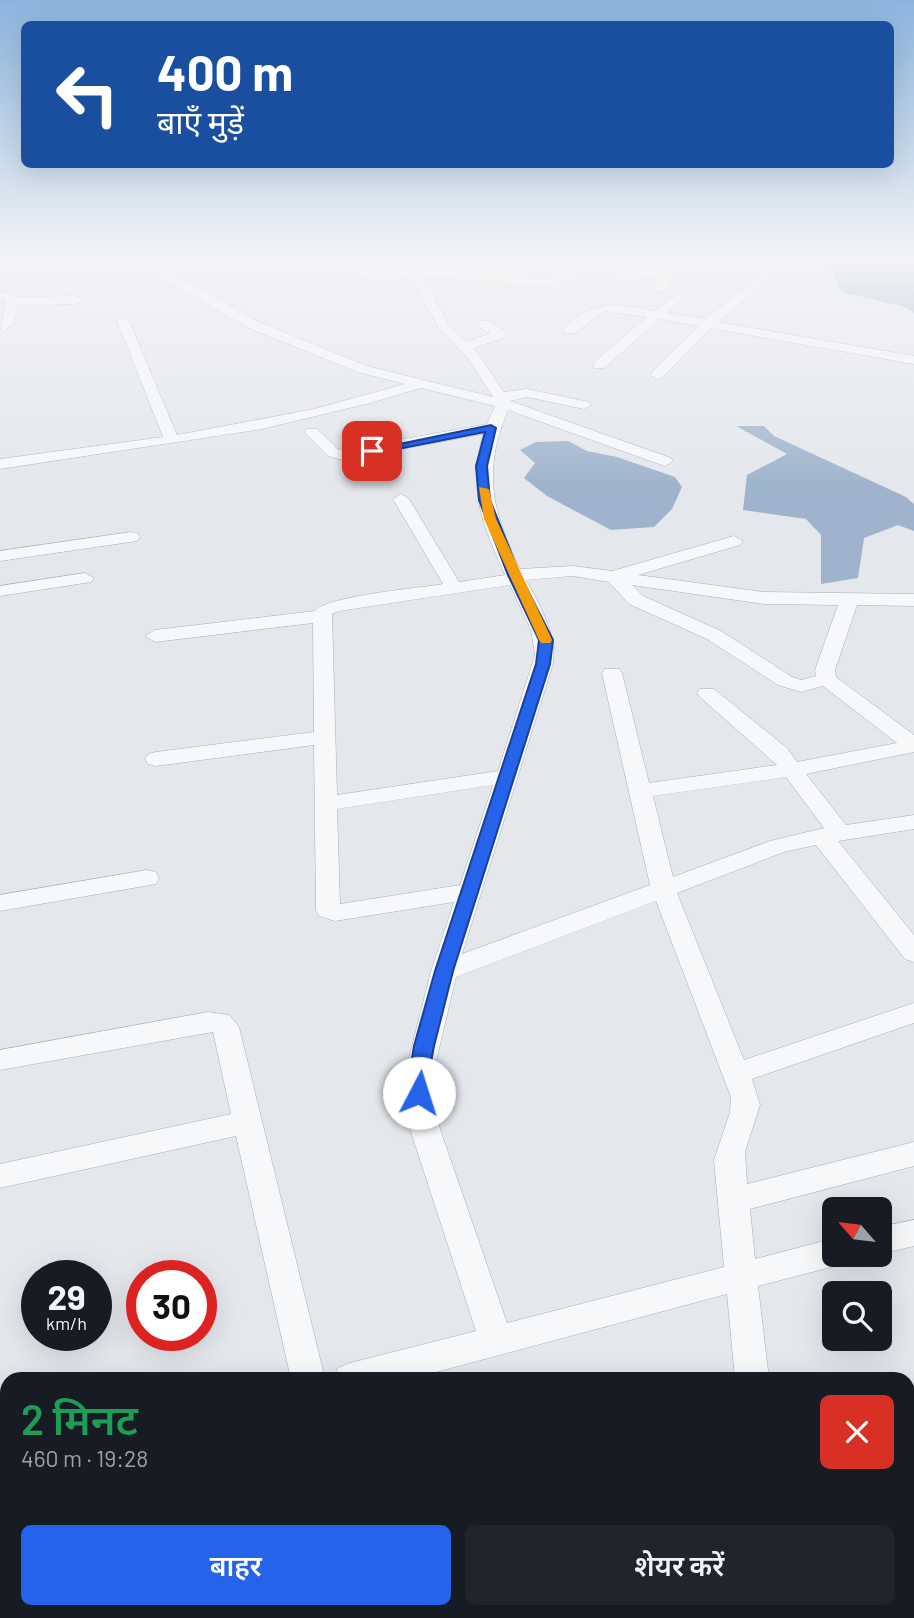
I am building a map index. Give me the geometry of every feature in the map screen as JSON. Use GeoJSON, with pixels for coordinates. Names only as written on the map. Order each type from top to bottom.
{"type":"FeatureCollection","features":[{"type":"Feature","properties":{"kind":"street"},"geometry":{"type":"LineString","coordinates":[[128,335],[171,439]]}},
{"type":"Feature","properties":{"kind":"street"},"geometry":{"type":"LineString","coordinates":[[277,335],[362,369],[417,384],[502,401],[665,461]]}},
{"type":"Feature","properties":{"kind":"street"},"geometry":{"type":"LineString","coordinates":[[451,335],[465,346],[502,401]]}},
{"type":"Feature","properties":{"kind":"street"},"geometry":{"type":"LineString","coordinates":[[465,346],[499,335]]}},
{"type":"Feature","properties":{"kind":"street"},"geometry":{"type":"LineString","coordinates":[[599,365],[633,335]]}},
{"type":"Feature","properties":{"kind":"street"},"geometry":{"type":"LineString","coordinates":[[657,374],[696,335]]}},
{"type":"Feature","properties":{"kind":"street"},"geometry":{"type":"LineString","coordinates":[[767,335],[914,360]]}},
{"type":"Feature","properties":{"kind":"street"},"geometry":{"type":"LineString","coordinates":[[0,464],[171,439],[318,411],[417,384]]}},
{"type":"Feature","properties":{"kind":"street"},"geometry":{"type":"LineString","coordinates":[[502,401],[527,393],[584,405]]}},
{"type":"Feature","properties":{"kind":"street"},"geometry":{"type":"LineString","coordinates":[[496,1341],[425,1132],[418,1078],[444,971],[546,652],[542,631],[515,577],[485,500],[481,466],[491,428],[502,401]]}},
{"type":"Feature","properties":{"kind":"street"},"geometry":{"type":"LineString","coordinates":[[312,432],[333,453],[343,455],[491,428]]}},
{"type":"Feature","properties":{"kind":"street"},"geometry":{"type":"LineString","coordinates":[[401,499],[454,588]]}},
{"type":"Feature","properties":{"kind":"street"},"geometry":{"type":"LineString","coordinates":[[0,556],[131,537]]}},
{"type":"Feature","properties":{"kind":"street"},"geometry":{"type":"LineString","coordinates":[[614,576],[734,541]]}},
{"type":"Feature","properties":{"kind":"street"},"geometry":{"type":"LineString","coordinates":[[470,891],[335,913],[328,910],[324,611],[335,606],[559,571],[614,576],[764,598],[914,600]]}},
{"type":"Feature","properties":{"kind":"street"},"geometry":{"type":"LineString","coordinates":[[614,576],[643,604],[714,635],[785,681],[801,686],[826,679]]}},
{"type":"Feature","properties":{"kind":"street"},"geometry":{"type":"LineString","coordinates":[[0,591],[85,578]]}},
{"type":"Feature","properties":{"kind":"street"},"geometry":{"type":"LineString","coordinates":[[849,601],[825,670],[826,679],[914,746]]}},
{"type":"Feature","properties":{"kind":"street"},"geometry":{"type":"LineString","coordinates":[[155,636],[322,616]]}},
{"type":"Feature","properties":{"kind":"street"},"geometry":{"type":"LineString","coordinates":[[612,673],[664,891],[746,1104],[730,1148],[751,1372]]}},
{"type":"Feature","properties":{"kind":"street"},"geometry":{"type":"LineString","coordinates":[[707,693],[768,743],[791,769],[831,835],[914,953]]}},
{"type":"Feature","properties":{"kind":"street"},"geometry":{"type":"LineString","coordinates":[[156,759],[324,737]]}},
{"type":"Feature","properties":{"kind":"street"},"geometry":{"type":"LineString","coordinates":[[640,791],[791,769],[914,746]]}},
{"type":"Feature","properties":{"kind":"street"},"geometry":{"type":"LineString","coordinates":[[325,804],[507,776]]}},
{"type":"Feature","properties":{"kind":"street"},"geometry":{"type":"LineString","coordinates":[[444,971],[664,891],[778,846],[914,822]]}},
{"type":"Feature","properties":{"kind":"street"},"geometry":{"type":"LineString","coordinates":[[0,903],[147,878]]}},
{"type":"Feature","properties":{"kind":"street"},"geometry":{"type":"LineString","coordinates":[[736,1074],[914,1013]]}},
{"type":"Feature","properties":{"kind":"street"},"geometry":{"type":"LineString","coordinates":[[0,1060],[208,1022],[219,1022],[225,1027],[306,1372]]}},
{"type":"Feature","properties":{"kind":"street"},"geometry":{"type":"LineString","coordinates":[[0,1176],[247,1122]]}},
{"type":"Feature","properties":{"kind":"street"},"geometry":{"type":"LineString","coordinates":[[734,1200],[914,1154]]}},
{"type":"Feature","properties":{"kind":"street"},"geometry":{"type":"LineString","coordinates":[[892,1238],[914,1233]]}},
{"type":"Feature","properties":{"kind":"street"},"geometry":{"type":"LineString","coordinates":[[377,1372],[822,1255]]}},
{"type":"Feature","properties":{"kind":"water"},"geometry":{"type":"Polygon","coordinates":[[[736,426],[764,426],[774,436],[906,497],[914,504],[914,531],[898,525],[864,538],[858,578],[821,584],[821,535],[806,519],[743,510],[747,475],[787,454],[736,426]]]}},
{"type":"Feature","properties":{"kind":"water"},"geometry":{"type":"Polygon","coordinates":[[[568,441],[587,451],[617,457],[675,477],[682,487],[672,509],[654,527],[611,530],[547,496],[524,478],[535,463],[520,450],[536,442],[568,441]]]}},
{"type":"Feature","properties":{"kind":"slow traffic"},"geometry":{"type":"LineString","coordinates":[[483,489],[490,519],[546,640]]}},
{"type":"Feature","properties":{"kind":"route"},"geometry":{"type":"LineString","coordinates":[[372,451],[491,428],[481,466],[485,500],[490,519],[514,575],[546,640],[543,664],[444,971],[424,1046],[418,1078],[419,1093]]}}]}
